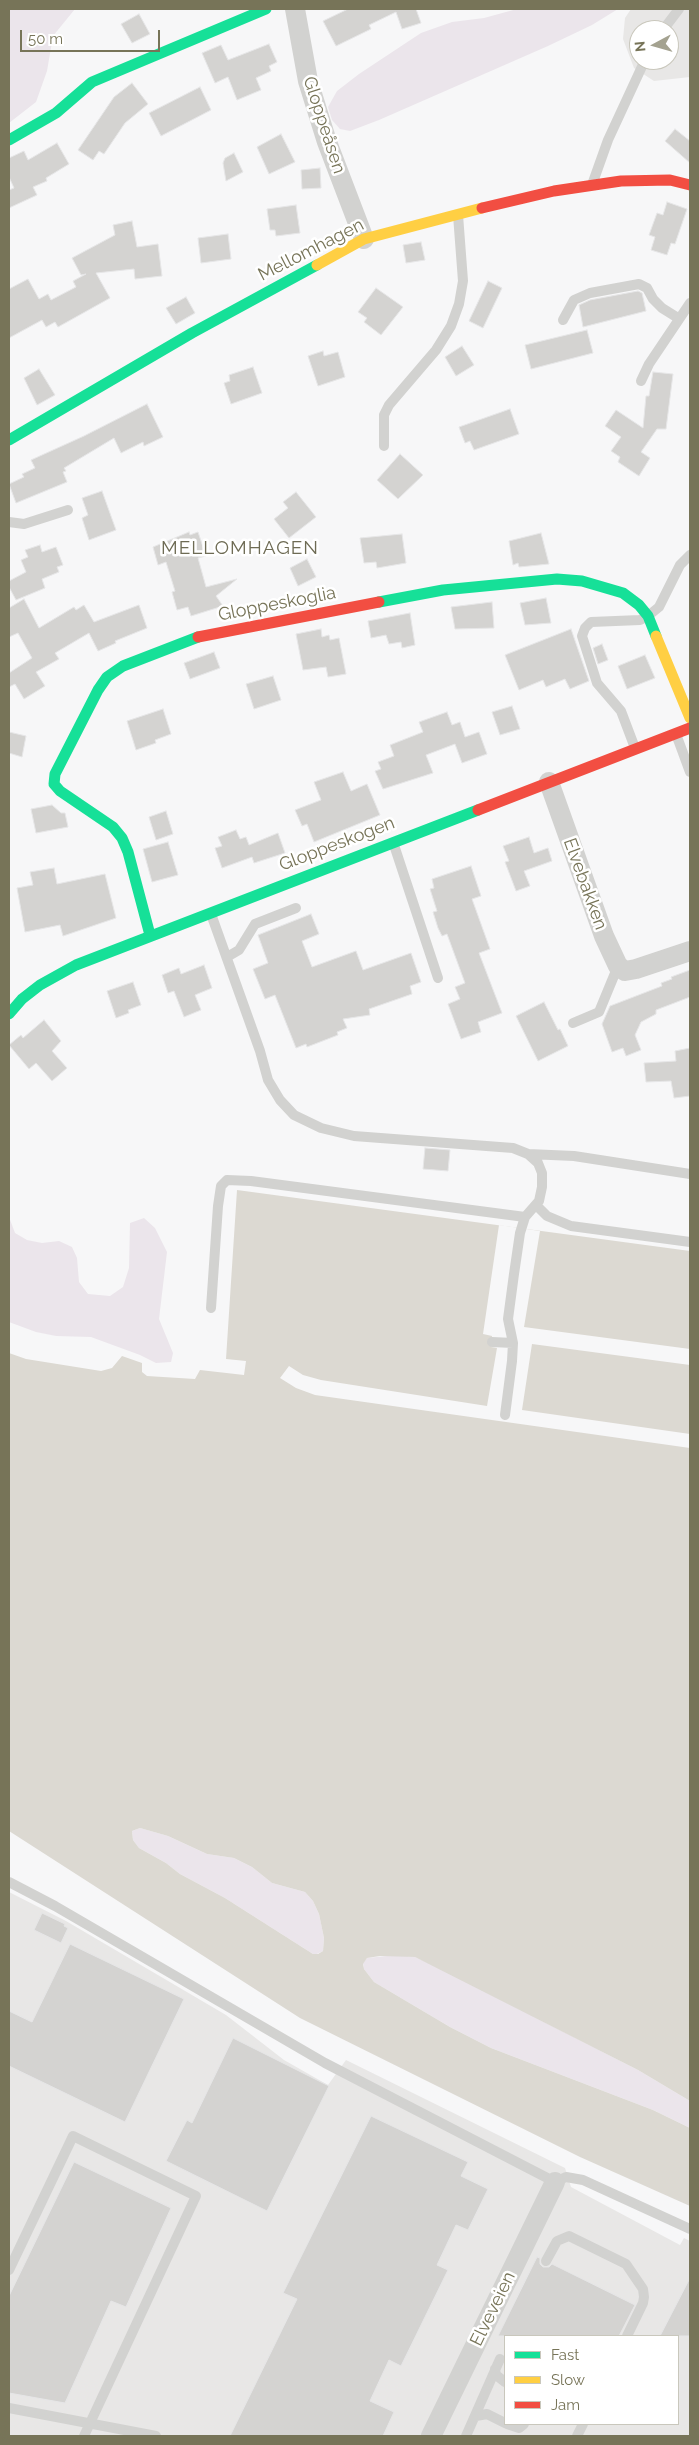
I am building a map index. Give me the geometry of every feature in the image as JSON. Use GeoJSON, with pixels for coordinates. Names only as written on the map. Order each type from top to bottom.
{"type":"FeatureCollection","features":[{"type":"Feature","properties":{"kind":"street"},"geometry":{"type":"LineString","coordinates":[[9,140],[56,114],[92,82],[266,9]]}},
{"type":"Feature","properties":{"kind":"street","name":"Gloppeåsen"},"geometry":{"type":"LineString","coordinates":[[295,9],[308,81],[327,142],[364,239]]}},
{"type":"Feature","properties":{"kind":"street","name":"Mellomhagen"},"geometry":{"type":"LineString","coordinates":[[9,440],[192,333],[364,239],[554,191],[621,181],[670,180],[690,185]]}},
{"type":"Feature","properties":{"kind":"street","name":"Gloppeskoglia"},"geometry":{"type":"LineString","coordinates":[[150,935],[128,852],[122,838],[113,827],[60,791],[54,784],[55,774],[98,690],[107,677],[123,666],[194,638],[443,590],[538,581],[582,580],[623,593],[639,605],[648,616],[686,698],[690,718]]}},
{"type":"Feature","properties":{"kind":"street","name":"Gloppeskogen"},"geometry":{"type":"LineString","coordinates":[[10,1010],[49,979],[76,965],[393,841],[690,728]]}},
{"type":"Feature","properties":{"kind":"street","name":"Elvebakken"},"geometry":{"type":"LineString","coordinates":[[549,782],[604,936],[627,968]]}},
{"type":"Feature","properties":{"kind":"street"},"geometry":{"type":"LineString","coordinates":[[627,968],[690,951]]}},
{"type":"Feature","properties":{"kind":"street","name":"Elveveien"},"geometry":{"type":"LineString","coordinates":[[431,2436],[555,2182]]}},
{"type":"Feature","properties":{"kind":"lane"},"geometry":{"type":"LineString","coordinates":[[671,20],[679,9]]}},
{"type":"Feature","properties":{"kind":"lane"},"geometry":{"type":"LineString","coordinates":[[591,186],[608,140],[640,70]]}},
{"type":"Feature","properties":{"kind":"lane"},"geometry":{"type":"LineString","coordinates":[[384,446],[384,415],[389,404],[436,350],[451,326],[459,304],[463,281],[458,214]]}},
{"type":"Feature","properties":{"kind":"lane"},"geometry":{"type":"LineString","coordinates":[[562,320],[574,300],[590,293],[639,284],[647,288],[653,299],[662,308],[678,318]]}},
{"type":"Feature","properties":{"kind":"lane"},"geometry":{"type":"LineString","coordinates":[[641,381],[649,364],[678,318],[690,303]]}},
{"type":"Feature","properties":{"kind":"lane"},"geometry":{"type":"LineString","coordinates":[[9,522],[24,524],[68,510]]}},
{"type":"Feature","properties":{"kind":"lane"},"geometry":{"type":"LineString","coordinates":[[635,749],[621,712],[597,683],[582,636],[585,628],[592,622],[640,620],[648,616],[659,607],[680,565],[690,555]]}},
{"type":"Feature","properties":{"kind":"lane"},"geometry":{"type":"LineString","coordinates":[[676,733],[690,772]]}},
{"type":"Feature","properties":{"kind":"lane"},"geometry":{"type":"LineString","coordinates":[[393,841],[438,978]]}},
{"type":"Feature","properties":{"kind":"lane"},"geometry":{"type":"LineString","coordinates":[[226,957],[243,945],[255,924],[296,908]]}},
{"type":"Feature","properties":{"kind":"lane"},"geometry":{"type":"LineString","coordinates":[[210,912],[260,1051],[268,1080],[280,1100],[294,1115],[321,1128],[354,1136],[504,1147],[528,1154],[574,1156],[690,1174]]}},
{"type":"Feature","properties":{"kind":"lane"},"geometry":{"type":"LineString","coordinates":[[573,1023],[599,1012],[627,968]]}},
{"type":"Feature","properties":{"kind":"lane"},"geometry":{"type":"LineString","coordinates":[[505,1415],[513,1343],[509,1332],[508,1319],[520,1232],[525,1217],[539,1201],[542,1187],[542,1173],[538,1163],[528,1154]]}},
{"type":"Feature","properties":{"kind":"lane"},"geometry":{"type":"LineString","coordinates":[[211,1308],[218,1206],[221,1186],[227,1180],[251,1181],[525,1217]]}},
{"type":"Feature","properties":{"kind":"lane"},"geometry":{"type":"LineString","coordinates":[[536,1205],[547,1216],[570,1226],[690,1242]]}},
{"type":"Feature","properties":{"kind":"lane"},"geometry":{"type":"LineString","coordinates":[[492,1342],[513,1343]]}},
{"type":"Feature","properties":{"kind":"lane"},"geometry":{"type":"LineString","coordinates":[[9,1882],[55,1906],[326,2063],[555,2182],[566,2177],[583,2180],[690,2229]]}},
{"type":"Feature","properties":{"kind":"lane"},"geometry":{"type":"LineString","coordinates":[[9,2270],[73,2136],[196,2196],[84,2436]]}},
{"type":"Feature","properties":{"kind":"lane"},"geometry":{"type":"LineString","coordinates":[[546,2262],[557,2241],[569,2236],[626,2264],[642,2290],[644,2297],[643,2304],[628,2335]]}},
{"type":"Feature","properties":{"kind":"lane"},"geometry":{"type":"LineString","coordinates":[[466,2436],[498,2364],[496,2375],[504,2381]]}},
{"type":"Feature","properties":{"kind":"lane"},"geometry":{"type":"LineString","coordinates":[[9,2408],[156,2436]]}},
{"type":"Feature","properties":{"kind":"lane"},"geometry":{"type":"LineString","coordinates":[[476,2416],[487,2414],[504,2422]]}},
{"type":"Feature","properties":{"kind":"lane"},"geometry":{"type":"LineString","coordinates":[[511,2425],[519,2428],[523,2425]]}},
{"type":"Feature","properties":{"kind":"shaded area"},"geometry":{"type":"Polygon","coordinates":[[[9,9],[75,9],[53,36],[47,71],[36,102],[9,123],[9,9]]]}},
{"type":"Feature","properties":{"kind":"shaded area"},"geometry":{"type":"Polygon","coordinates":[[[517,9],[618,9],[592,25],[548,46],[379,120],[350,131],[340,129],[332,120],[328,107],[337,91],[421,33],[452,22],[484,18],[517,9]]]}},
{"type":"Feature","properties":{"kind":"shaded area"},"geometry":{"type":"Polygon","coordinates":[[[631,9],[690,9],[690,77],[654,81],[637,70],[679,70],[679,20],[629,20],[629,55],[623,39],[625,18],[631,9]]]}},
{"type":"Feature","properties":{"kind":"shaded area"},"geometry":{"type":"Polygon","coordinates":[[[237,1190],[690,1251],[690,2101],[638,2070],[415,1957],[380,1956],[367,1958],[363,1964],[364,1969],[374,1982],[450,2027],[491,2048],[653,2110],[690,2128],[690,2206],[580,2157],[300,2018],[9,1831],[9,1353],[26,1359],[101,1371],[112,1368],[122,1356],[142,1363],[142,1372],[147,1376],[195,1379],[200,1370],[244,1375],[246,1361],[226,1359],[237,1190]],[[140,1828],[132,1831],[133,1840],[139,1848],[166,1863],[180,1874],[225,1898],[313,1954],[323,1951],[324,1938],[319,1914],[313,1901],[305,1892],[272,1883],[252,1867],[234,1858],[207,1854],[168,1836],[140,1828]]]}},
{"type":"Feature","properties":{"kind":"shaded area"},"geometry":{"type":"Polygon","coordinates":[[[9,1217],[15,1233],[27,1240],[42,1243],[59,1241],[72,1247],[77,1258],[79,1282],[88,1294],[110,1296],[123,1287],[129,1268],[130,1223],[144,1218],[155,1228],[167,1252],[159,1319],[173,1353],[171,1362],[156,1363],[91,1337],[56,1336],[36,1332],[9,1322],[9,1217]]]}},
{"type":"Feature","properties":{"kind":"shaded area"},"geometry":{"type":"Polygon","coordinates":[[[140,1828],[168,1836],[207,1854],[234,1858],[252,1867],[272,1883],[305,1892],[313,1901],[319,1914],[324,1938],[323,1951],[313,1954],[225,1898],[180,1874],[166,1863],[139,1848],[133,1840],[132,1831],[140,1828]]]}},
{"type":"Feature","properties":{"kind":"shaded area"},"geometry":{"type":"Polygon","coordinates":[[[9,1892],[66,1921],[226,2015],[284,2060],[328,2085],[346,2060],[565,2168],[571,2187],[680,2245],[684,2238],[690,2241],[690,2436],[9,2436],[9,1892]]]}},
{"type":"Feature","properties":{"kind":"shaded area"},"geometry":{"type":"Polygon","coordinates":[[[396,1955],[415,1957],[433,1965],[638,2070],[690,2101],[690,2128],[653,2110],[491,2048],[450,2027],[374,1982],[364,1969],[363,1963],[367,1958],[396,1955]]]}},
{"type":"Feature","properties":{"kind":"pier"},"geometry":{"type":"Polygon","coordinates":[[[499,1225],[540,1231],[524,1327],[690,1349],[690,1365],[532,1344],[522,1410],[690,1434],[690,1448],[315,1395],[296,1388],[280,1378],[289,1366],[303,1375],[321,1380],[487,1406],[497,1348],[491,1347],[492,1336],[483,1334],[499,1225]]]}},
{"type":"Feature","properties":{"kind":"building"},"geometry":{"type":"Polygon","coordinates":[[[348,9],[416,9],[421,23],[402,29],[396,12],[369,25],[371,29],[336,46],[323,21],[348,9]]]}},
{"type":"Feature","properties":{"kind":"building"},"geometry":{"type":"Polygon","coordinates":[[[139,14],[150,34],[132,43],[121,24],[139,14]]]}},
{"type":"Feature","properties":{"kind":"building"},"geometry":{"type":"Polygon","coordinates":[[[269,44],[277,62],[269,66],[271,71],[256,78],[261,90],[237,100],[228,77],[215,83],[202,53],[221,45],[228,60],[269,44]]]}},
{"type":"Feature","properties":{"kind":"building"},"geometry":{"type":"Polygon","coordinates":[[[132,83],[148,104],[125,123],[104,154],[99,151],[93,160],[78,150],[114,97],[132,83]]]}},
{"type":"Feature","properties":{"kind":"building"},"geometry":{"type":"Polygon","coordinates":[[[200,87],[211,110],[161,136],[149,113],[200,87]]]}},
{"type":"Feature","properties":{"kind":"building"},"geometry":{"type":"Polygon","coordinates":[[[675,129],[690,141],[690,163],[665,141],[675,129]]]}},
{"type":"Feature","properties":{"kind":"building"},"geometry":{"type":"Polygon","coordinates":[[[281,134],[295,162],[269,174],[257,147],[281,134]]]}},
{"type":"Feature","properties":{"kind":"building"},"geometry":{"type":"Polygon","coordinates":[[[57,143],[69,164],[46,178],[47,181],[33,187],[37,195],[9,208],[9,190],[14,188],[9,177],[9,158],[24,151],[28,160],[57,143]]]}},
{"type":"Feature","properties":{"kind":"building"},"geometry":{"type":"Polygon","coordinates":[[[234,153],[243,172],[226,181],[223,163],[225,158],[234,153]]]}},
{"type":"Feature","properties":{"kind":"building"},"geometry":{"type":"Polygon","coordinates":[[[320,168],[321,188],[302,189],[301,170],[320,168]]]}},
{"type":"Feature","properties":{"kind":"building"},"geometry":{"type":"Polygon","coordinates":[[[667,202],[687,209],[675,244],[671,243],[667,255],[651,250],[655,237],[649,235],[657,213],[663,215],[667,202]]]}},
{"type":"Feature","properties":{"kind":"building"},"geometry":{"type":"Polygon","coordinates":[[[296,205],[300,233],[276,236],[275,230],[270,230],[267,209],[296,205]]]}},
{"type":"Feature","properties":{"kind":"building"},"geometry":{"type":"Polygon","coordinates":[[[132,221],[137,247],[158,244],[162,276],[135,279],[134,269],[96,273],[110,298],[58,327],[55,322],[46,327],[42,320],[9,338],[9,289],[28,279],[39,299],[48,294],[51,300],[76,287],[73,281],[86,274],[81,275],[72,258],[115,235],[113,225],[132,221]]]}},
{"type":"Feature","properties":{"kind":"building"},"geometry":{"type":"Polygon","coordinates":[[[228,234],[231,259],[201,263],[198,238],[228,234]]]}},
{"type":"Feature","properties":{"kind":"building"},"geometry":{"type":"Polygon","coordinates":[[[421,242],[425,260],[406,263],[403,245],[421,242]]]}},
{"type":"Feature","properties":{"kind":"building"},"geometry":{"type":"Polygon","coordinates":[[[488,281],[502,288],[483,328],[469,321],[488,281]]]}},
{"type":"Feature","properties":{"kind":"building"},"geometry":{"type":"Polygon","coordinates":[[[376,288],[403,307],[381,335],[364,322],[367,318],[358,312],[376,288]]]}},
{"type":"Feature","properties":{"kind":"building"},"geometry":{"type":"Polygon","coordinates":[[[638,291],[642,293],[646,311],[583,327],[579,305],[590,300],[638,291]]]}},
{"type":"Feature","properties":{"kind":"building"},"geometry":{"type":"Polygon","coordinates":[[[186,297],[195,313],[176,324],[166,308],[186,297]]]}},
{"type":"Feature","properties":{"kind":"building"},"geometry":{"type":"Polygon","coordinates":[[[587,330],[593,353],[531,369],[525,345],[587,330]]]}},
{"type":"Feature","properties":{"kind":"building"},"geometry":{"type":"Polygon","coordinates":[[[462,346],[474,365],[456,376],[445,357],[462,346]]]}},
{"type":"Feature","properties":{"kind":"building"},"geometry":{"type":"Polygon","coordinates":[[[323,351],[324,356],[338,352],[345,377],[318,386],[308,356],[323,351]]]}},
{"type":"Feature","properties":{"kind":"building"},"geometry":{"type":"Polygon","coordinates":[[[253,367],[262,393],[231,404],[224,383],[230,381],[229,375],[253,367]]]}},
{"type":"Feature","properties":{"kind":"building"},"geometry":{"type":"Polygon","coordinates":[[[39,369],[55,395],[37,405],[24,378],[39,369]]]}},
{"type":"Feature","properties":{"kind":"building"},"geometry":{"type":"Polygon","coordinates":[[[653,372],[673,374],[666,429],[657,429],[641,452],[650,458],[639,476],[618,462],[620,457],[611,451],[621,437],[605,426],[616,410],[643,428],[646,396],[649,396],[653,372]]]}},
{"type":"Feature","properties":{"kind":"building"},"geometry":{"type":"Polygon","coordinates":[[[147,404],[163,437],[144,446],[143,442],[121,453],[114,438],[64,468],[66,471],[63,472],[67,482],[16,503],[9,484],[24,477],[22,474],[35,468],[31,460],[147,404]]]}},
{"type":"Feature","properties":{"kind":"building"},"geometry":{"type":"Polygon","coordinates":[[[510,409],[519,434],[474,450],[470,441],[465,443],[459,427],[510,409]]]}},
{"type":"Feature","properties":{"kind":"building"},"geometry":{"type":"Polygon","coordinates":[[[400,454],[423,475],[398,499],[377,480],[400,454]]]}},
{"type":"Feature","properties":{"kind":"building"},"geometry":{"type":"Polygon","coordinates":[[[102,491],[116,530],[89,540],[82,518],[88,515],[82,498],[102,491]]]}},
{"type":"Feature","properties":{"kind":"building"},"geometry":{"type":"Polygon","coordinates":[[[296,492],[316,517],[289,538],[274,519],[288,508],[283,502],[296,492]]]}},
{"type":"Feature","properties":{"kind":"building"},"geometry":{"type":"Polygon","coordinates":[[[189,532],[190,535],[198,532],[206,556],[198,558],[206,587],[237,579],[216,596],[223,606],[191,616],[188,607],[177,610],[172,592],[175,591],[166,562],[158,565],[153,547],[189,532]]]}},
{"type":"Feature","properties":{"kind":"building"},"geometry":{"type":"Polygon","coordinates":[[[541,533],[549,564],[519,567],[518,563],[513,565],[509,541],[541,533]]]}},
{"type":"Feature","properties":{"kind":"building"},"geometry":{"type":"Polygon","coordinates":[[[402,534],[406,563],[377,568],[376,562],[364,563],[360,538],[402,534]]]}},
{"type":"Feature","properties":{"kind":"building"},"geometry":{"type":"Polygon","coordinates":[[[40,545],[42,552],[56,547],[63,565],[57,567],[59,572],[42,579],[45,588],[16,600],[9,587],[9,581],[26,572],[21,560],[28,557],[25,550],[40,545]]]}},
{"type":"Feature","properties":{"kind":"building"},"geometry":{"type":"Polygon","coordinates":[[[307,559],[316,577],[298,586],[290,568],[307,559]]]}},
{"type":"Feature","properties":{"kind":"building"},"geometry":{"type":"Polygon","coordinates":[[[546,598],[551,623],[525,625],[520,603],[546,598]]]}},
{"type":"Feature","properties":{"kind":"building"},"geometry":{"type":"Polygon","coordinates":[[[24,599],[39,628],[74,607],[76,610],[84,605],[94,622],[139,605],[147,628],[115,641],[116,643],[98,651],[89,633],[55,653],[59,659],[36,672],[45,686],[24,699],[15,684],[9,687],[9,673],[32,658],[18,633],[9,637],[9,608],[24,599]]]}},
{"type":"Feature","properties":{"kind":"building"},"geometry":{"type":"Polygon","coordinates":[[[492,602],[494,628],[455,629],[451,607],[492,602]]]}},
{"type":"Feature","properties":{"kind":"building"},"geometry":{"type":"Polygon","coordinates":[[[410,613],[415,645],[402,648],[401,642],[389,644],[386,635],[371,638],[368,621],[410,613]]]}},
{"type":"Feature","properties":{"kind":"building"},"geometry":{"type":"Polygon","coordinates":[[[321,629],[322,637],[329,635],[330,640],[339,638],[346,674],[328,677],[326,667],[303,670],[296,634],[321,629]]]}},
{"type":"Feature","properties":{"kind":"building"},"geometry":{"type":"Polygon","coordinates":[[[571,629],[589,681],[570,689],[565,679],[546,687],[543,680],[519,690],[505,655],[571,629]]]}},
{"type":"Feature","properties":{"kind":"building"},"geometry":{"type":"Polygon","coordinates":[[[602,644],[608,660],[598,664],[593,648],[602,644]]]}},
{"type":"Feature","properties":{"kind":"building"},"geometry":{"type":"Polygon","coordinates":[[[214,652],[220,668],[190,679],[184,663],[214,652]]]}},
{"type":"Feature","properties":{"kind":"building"},"geometry":{"type":"Polygon","coordinates":[[[645,655],[655,678],[627,689],[618,666],[645,655]]]}},
{"type":"Feature","properties":{"kind":"building"},"geometry":{"type":"Polygon","coordinates":[[[273,676],[281,700],[254,709],[246,684],[273,676]]]}},
{"type":"Feature","properties":{"kind":"building"},"geometry":{"type":"Polygon","coordinates":[[[512,706],[520,729],[500,735],[492,712],[512,706]]]}},
{"type":"Feature","properties":{"kind":"building"},"geometry":{"type":"Polygon","coordinates":[[[163,709],[171,734],[155,740],[156,743],[136,750],[127,721],[163,709]]]}},
{"type":"Feature","properties":{"kind":"building"},"geometry":{"type":"Polygon","coordinates":[[[447,712],[452,725],[460,722],[465,737],[479,732],[487,754],[462,763],[455,744],[426,755],[433,773],[383,789],[375,771],[381,769],[378,762],[394,756],[390,745],[423,732],[419,722],[447,712]]]}},
{"type":"Feature","properties":{"kind":"building"},"geometry":{"type":"Polygon","coordinates":[[[9,732],[26,736],[22,757],[9,753],[9,732]]]}},
{"type":"Feature","properties":{"kind":"building"},"geometry":{"type":"Polygon","coordinates":[[[343,772],[351,791],[367,784],[380,815],[314,842],[307,824],[302,826],[295,810],[321,800],[314,782],[343,772]]]}},
{"type":"Feature","properties":{"kind":"building"},"geometry":{"type":"Polygon","coordinates":[[[52,805],[61,813],[65,813],[68,827],[36,833],[31,809],[52,805]]]}},
{"type":"Feature","properties":{"kind":"building"},"geometry":{"type":"Polygon","coordinates":[[[166,811],[173,834],[156,840],[149,817],[166,811]]]}},
{"type":"Feature","properties":{"kind":"building"},"geometry":{"type":"Polygon","coordinates":[[[236,830],[240,839],[246,837],[249,845],[278,833],[285,853],[254,863],[252,857],[222,868],[215,848],[222,846],[218,837],[236,830]]]}},
{"type":"Feature","properties":{"kind":"building"},"geometry":{"type":"Polygon","coordinates":[[[529,837],[534,853],[548,848],[552,861],[524,871],[530,886],[516,891],[505,862],[509,861],[503,846],[529,837]]]}},
{"type":"Feature","properties":{"kind":"building"},"geometry":{"type":"Polygon","coordinates":[[[168,842],[178,875],[152,882],[143,849],[168,842]]]}},
{"type":"Feature","properties":{"kind":"building"},"geometry":{"type":"Polygon","coordinates":[[[471,866],[481,896],[472,899],[490,949],[479,953],[502,1013],[478,1022],[481,1032],[461,1039],[448,1004],[460,999],[455,987],[465,983],[447,934],[442,936],[438,928],[433,912],[437,911],[430,889],[434,888],[432,879],[471,866]]]}},
{"type":"Feature","properties":{"kind":"building"},"geometry":{"type":"Polygon","coordinates":[[[54,868],[57,884],[105,874],[116,918],[63,936],[60,925],[25,932],[17,888],[33,885],[30,872],[54,868]]]}},
{"type":"Feature","properties":{"kind":"building"},"geometry":{"type":"Polygon","coordinates":[[[311,914],[319,934],[302,941],[312,967],[356,951],[363,970],[411,953],[421,982],[410,986],[412,994],[369,1009],[370,1015],[343,1019],[347,1028],[337,1032],[338,1035],[307,1047],[306,1044],[296,1048],[275,995],[265,999],[253,969],[268,963],[258,935],[311,914]]]}},
{"type":"Feature","properties":{"kind":"building"},"geometry":{"type":"Polygon","coordinates":[[[204,965],[212,988],[195,995],[201,1010],[184,1017],[174,991],[168,993],[162,975],[179,968],[181,974],[204,965]]]}},
{"type":"Feature","properties":{"kind":"building"},"geometry":{"type":"Polygon","coordinates":[[[690,970],[690,997],[656,1010],[656,1014],[641,1022],[635,1035],[641,1050],[626,1056],[623,1048],[612,1052],[602,1024],[610,1006],[662,986],[661,983],[672,979],[671,977],[690,970]]]}},
{"type":"Feature","properties":{"kind":"building"},"geometry":{"type":"Polygon","coordinates":[[[133,982],[141,1005],[128,1010],[129,1013],[116,1018],[107,991],[133,982]]]}},
{"type":"Feature","properties":{"kind":"building"},"geometry":{"type":"Polygon","coordinates":[[[544,1002],[568,1046],[538,1061],[516,1016],[544,1002]]]}},
{"type":"Feature","properties":{"kind":"building"},"geometry":{"type":"Polygon","coordinates":[[[44,1020],[61,1041],[52,1051],[67,1068],[52,1081],[36,1063],[29,1069],[9,1045],[21,1035],[23,1038],[44,1020]]]}},
{"type":"Feature","properties":{"kind":"building"},"geometry":{"type":"Polygon","coordinates":[[[690,1048],[690,1096],[674,1098],[671,1081],[646,1082],[644,1063],[676,1061],[675,1051],[690,1048]]]}},
{"type":"Feature","properties":{"kind":"building"},"geometry":{"type":"Polygon","coordinates":[[[425,1148],[450,1150],[448,1171],[423,1169],[425,1148]]]}},
{"type":"Feature","properties":{"kind":"building"},"geometry":{"type":"Polygon","coordinates":[[[42,1913],[65,1924],[64,1926],[68,1928],[61,1943],[34,1930],[42,1913]]]}},
{"type":"Feature","properties":{"kind":"building"},"geometry":{"type":"Polygon","coordinates":[[[70,1944],[184,1999],[125,2122],[9,2066],[9,2011],[32,2022],[70,1944]]]}},
{"type":"Feature","properties":{"kind":"building"},"geometry":{"type":"Polygon","coordinates":[[[233,2038],[329,2086],[267,2211],[166,2161],[187,2120],[192,2123],[233,2038]]]}},
{"type":"Feature","properties":{"kind":"building"},"geometry":{"type":"Polygon","coordinates":[[[371,2116],[468,2162],[461,2176],[488,2189],[468,2230],[456,2225],[437,2265],[448,2270],[401,2366],[389,2360],[370,2401],[394,2412],[383,2436],[230,2436],[297,2299],[283,2293],[371,2116]]]}},
{"type":"Feature","properties":{"kind":"building"},"geometry":{"type":"Polygon","coordinates":[[[74,2162],[171,2208],[126,2307],[111,2301],[65,2403],[9,2393],[9,2296],[74,2162]]]}},
{"type":"Feature","properties":{"kind":"building"},"geometry":{"type":"Polygon","coordinates":[[[537,2257],[540,2258],[540,2264],[543,2267],[549,2267],[552,2264],[635,2305],[620,2335],[498,2336],[537,2257]]]}},
{"type":"Feature","properties":{"kind":"building"},"geometry":{"type":"Polygon","coordinates":[[[690,2278],[690,2336],[661,2335],[690,2278]]]}},
{"type":"Feature","properties":{"kind":"traffic: fast"},"geometry":{"type":"LineString","coordinates":[[9,140],[56,113],[92,82],[266,9]]}},
{"type":"Feature","properties":{"kind":"traffic: fast"},"geometry":{"type":"LineString","coordinates":[[9,440],[192,333],[317,265]]}},
{"type":"Feature","properties":{"kind":"traffic: fast"},"geometry":{"type":"LineString","coordinates":[[379,602],[443,590],[557,579],[582,581],[623,593],[639,605],[648,616],[656,636]]}},
{"type":"Feature","properties":{"kind":"traffic: fast"},"geometry":{"type":"LineString","coordinates":[[150,935],[128,852],[122,838],[113,827],[60,791],[54,784],[55,774],[98,690],[107,677],[123,666],[198,637]]}},
{"type":"Feature","properties":{"kind":"traffic: fast"},"geometry":{"type":"LineString","coordinates":[[9,1014],[22,999],[40,985],[76,965],[478,810]]}},
{"type":"Feature","properties":{"kind":"traffic: slow"},"geometry":{"type":"LineString","coordinates":[[317,265],[364,239],[482,208]]}},
{"type":"Feature","properties":{"kind":"traffic: slow"},"geometry":{"type":"LineString","coordinates":[[656,636],[690,718]]}},
{"type":"Feature","properties":{"kind":"traffic: jam"},"geometry":{"type":"LineString","coordinates":[[482,208],[554,191],[621,181],[670,180],[690,185]]}},
{"type":"Feature","properties":{"kind":"traffic: jam"},"geometry":{"type":"LineString","coordinates":[[198,637],[379,602]]}},
{"type":"Feature","properties":{"kind":"traffic: jam"},"geometry":{"type":"LineString","coordinates":[[478,810],[690,728]]}},
{"type":"Feature","properties":{"kind":"district","name":"MELLOMHAGEN"},"geometry":{"type":"Point","coordinates":[240,548]}}]}
